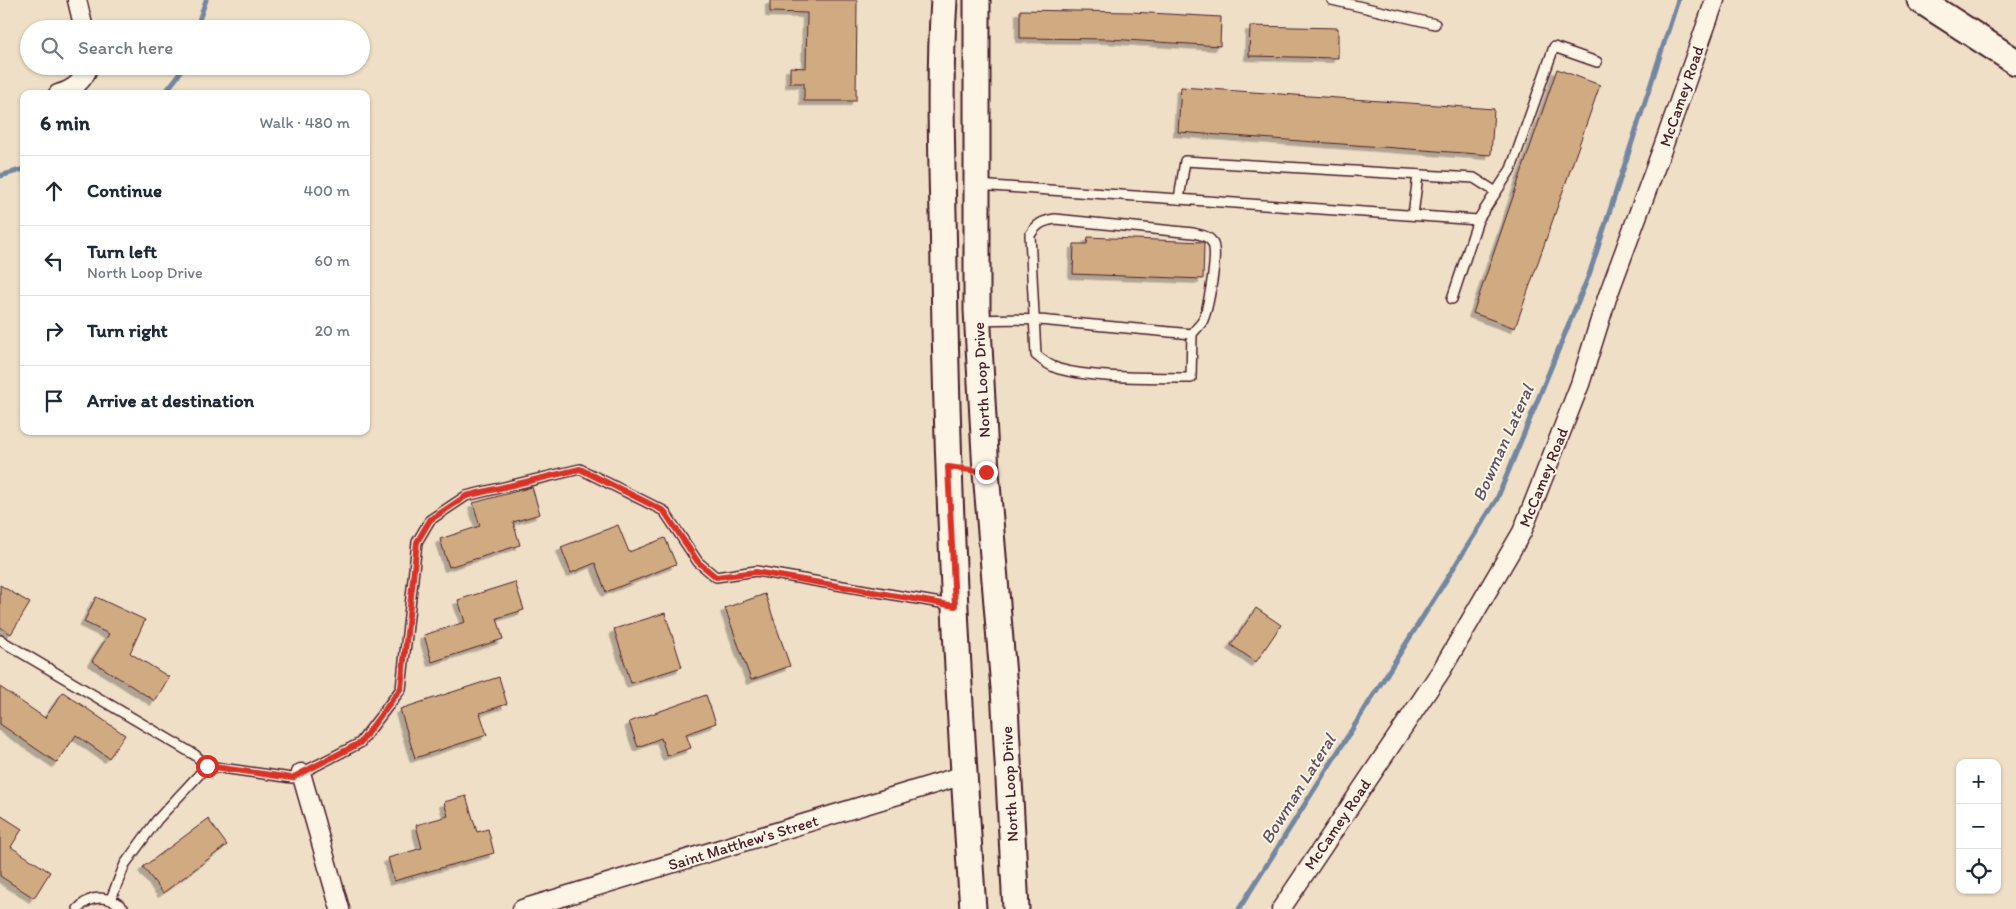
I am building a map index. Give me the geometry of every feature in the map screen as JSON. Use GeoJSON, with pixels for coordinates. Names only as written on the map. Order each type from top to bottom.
{"type":"FeatureCollection","features":[{"type":"Feature","properties":{"kind":"main road","name":"North Loop Drive"},"geometry":{"type":"LineString","coordinates":[[944,0],[941,84],[948,467],[964,776],[974,909]]}},
{"type":"Feature","properties":{"kind":"main road","name":"North Loop Drive"},"geometry":{"type":"LineString","coordinates":[[977,0],[978,320],[986,472],[1004,688],[1016,909]]}},
{"type":"Feature","properties":{"kind":"main road"},"geometry":{"type":"LineString","coordinates":[[1920,0],[2016,62]]}},
{"type":"Feature","properties":{"kind":"main road"},"geometry":{"type":"LineString","coordinates":[[948,467],[986,472]]}},
{"type":"Feature","properties":{"kind":"street"},"geometry":{"type":"LineString","coordinates":[[77,0],[82,20]]}},
{"type":"Feature","properties":{"kind":"street","name":"McCamey Road"},"geometry":{"type":"LineString","coordinates":[[1281,909],[1440,671],[1522,532],[1580,384],[1607,298],[1715,0]]}},
{"type":"Feature","properties":{"kind":"street"},"geometry":{"type":"LineString","coordinates":[[70,90],[86,75]]}},
{"type":"Feature","properties":{"kind":"street"},"geometry":{"type":"LineString","coordinates":[[301,773],[340,909]]}},
{"type":"Feature","properties":{"kind":"street","name":"Saint Matthew's Street"},"geometry":{"type":"LineString","coordinates":[[522,909],[964,776]]}},
{"type":"Feature","properties":{"kind":"lane"},"geometry":{"type":"LineString","coordinates":[[1332,0],[1435,24]]}},
{"type":"Feature","properties":{"kind":"lane"},"geometry":{"type":"LineString","coordinates":[[1452,299],[1478,220],[1511,169],[1554,47],[1597,62]]}},
{"type":"Feature","properties":{"kind":"lane"},"geometry":{"type":"LineString","coordinates":[[1179,199],[1185,161],[1474,178],[1496,192]]}},
{"type":"Feature","properties":{"kind":"lane"},"geometry":{"type":"LineString","coordinates":[[1413,215],[1418,175]]}},
{"type":"Feature","properties":{"kind":"lane"},"geometry":{"type":"LineString","coordinates":[[977,185],[1478,220]]}},
{"type":"Feature","properties":{"kind":"lane"},"geometry":{"type":"LineString","coordinates":[[1055,219],[1193,233],[1207,237],[1213,244],[1213,275],[1203,321],[1192,334],[1191,378],[1093,374],[1059,369],[1046,363],[1036,355],[1030,235],[1036,225],[1044,220],[1055,219]]}},
{"type":"Feature","properties":{"kind":"lane"},"geometry":{"type":"LineString","coordinates":[[978,320],[1034,319],[1192,334]]}},
{"type":"Feature","properties":{"kind":"lane"},"geometry":{"type":"LineString","coordinates":[[0,640],[195,755],[207,766],[292,778],[360,743],[401,688],[417,542],[430,520],[466,496],[580,469],[664,511],[698,562],[716,577],[756,572],[955,606]]}},
{"type":"Feature","properties":{"kind":"lane"},"geometry":{"type":"LineString","coordinates":[[110,899],[126,864],[157,820],[207,766]]}},
{"type":"Feature","properties":{"kind":"lane"},"geometry":{"type":"LineString","coordinates":[[78,909],[91,900],[100,898],[110,899],[124,909]]}},
{"type":"Feature","properties":{"kind":"building"},"geometry":{"type":"Polygon","coordinates":[[[770,0],[857,0],[856,101],[804,101],[804,83],[790,83],[790,67],[806,68],[807,13],[770,12],[770,0]]]}},
{"type":"Feature","properties":{"kind":"building"},"geometry":{"type":"Polygon","coordinates":[[[1020,10],[1131,12],[1221,17],[1220,46],[1110,39],[1020,38],[1020,10]]]}},
{"type":"Feature","properties":{"kind":"building"},"geometry":{"type":"Polygon","coordinates":[[[1250,26],[1338,28],[1338,58],[1249,56],[1250,26]]]}},
{"type":"Feature","properties":{"kind":"building"},"geometry":{"type":"Polygon","coordinates":[[[1557,69],[1600,85],[1515,328],[1473,313],[1557,69]]]}},
{"type":"Feature","properties":{"kind":"building"},"geometry":{"type":"Polygon","coordinates":[[[1181,87],[1494,109],[1491,155],[1178,132],[1181,87]]]}},
{"type":"Feature","properties":{"kind":"building"},"geometry":{"type":"Polygon","coordinates":[[[1088,237],[1202,242],[1204,243],[1203,279],[1073,274],[1074,244],[1087,244],[1088,237]]]}},
{"type":"Feature","properties":{"kind":"building"},"geometry":{"type":"Polygon","coordinates":[[[532,487],[540,514],[513,522],[520,545],[449,567],[440,539],[480,526],[473,503],[532,487]]]}},
{"type":"Feature","properties":{"kind":"building"},"geometry":{"type":"Polygon","coordinates":[[[618,525],[629,552],[665,538],[676,564],[606,592],[595,563],[571,573],[561,547],[618,525]]]}},
{"type":"Feature","properties":{"kind":"building"},"geometry":{"type":"Polygon","coordinates":[[[515,582],[524,610],[497,618],[503,639],[432,662],[424,635],[465,622],[458,600],[515,582]]]}},
{"type":"Feature","properties":{"kind":"building"},"geometry":{"type":"Polygon","coordinates":[[[0,585],[30,603],[11,634],[0,627],[0,585]]]}},
{"type":"Feature","properties":{"kind":"building"},"geometry":{"type":"Polygon","coordinates":[[[765,594],[790,666],[751,680],[725,608],[765,594]]]}},
{"type":"Feature","properties":{"kind":"building"},"geometry":{"type":"Polygon","coordinates":[[[96,597],[145,620],[130,653],[169,677],[155,701],[92,661],[109,634],[84,622],[96,597]]]}},
{"type":"Feature","properties":{"kind":"building"},"geometry":{"type":"Polygon","coordinates":[[[1256,608],[1281,625],[1256,662],[1231,645],[1256,608]]]}},
{"type":"Feature","properties":{"kind":"building"},"geometry":{"type":"Polygon","coordinates":[[[665,613],[682,667],[631,683],[614,629],[665,613]]]}},
{"type":"Feature","properties":{"kind":"building"},"geometry":{"type":"Polygon","coordinates":[[[499,677],[507,704],[480,713],[487,735],[415,758],[400,709],[499,677]]]}},
{"type":"Feature","properties":{"kind":"building"},"geometry":{"type":"Polygon","coordinates":[[[0,687],[45,718],[63,692],[125,735],[109,758],[76,735],[57,763],[0,724],[0,687]]]}},
{"type":"Feature","properties":{"kind":"building"},"geometry":{"type":"Polygon","coordinates":[[[706,695],[716,723],[686,734],[691,748],[667,756],[661,738],[638,747],[629,722],[706,695]]]}},
{"type":"Feature","properties":{"kind":"building"},"geometry":{"type":"Polygon","coordinates":[[[466,796],[477,832],[488,829],[494,853],[394,881],[388,858],[422,848],[416,825],[448,816],[444,802],[466,796]]]}},
{"type":"Feature","properties":{"kind":"building"},"geometry":{"type":"Polygon","coordinates":[[[0,815],[22,829],[11,847],[50,872],[34,898],[0,876],[0,815]]]}},
{"type":"Feature","properties":{"kind":"building"},"geometry":{"type":"Polygon","coordinates":[[[208,819],[227,845],[163,893],[143,867],[208,819]]]}},
{"type":"Feature","properties":{"kind":"waterway"},"geometry":{"type":"LineString","coordinates":[[199,20],[206,0]]}},
{"type":"Feature","properties":{"kind":"waterway","name":"Bowman Lateral"},"geometry":{"type":"LineString","coordinates":[[1239,909],[1497,499],[1589,275],[1678,0]]}},
{"type":"Feature","properties":{"kind":"waterway"},"geometry":{"type":"LineString","coordinates":[[167,90],[178,75]]}},
{"type":"Feature","properties":{"kind":"waterway"},"geometry":{"type":"LineString","coordinates":[[0,176],[20,170]]}},
{"type":"Feature","properties":{"kind":"route"},"geometry":{"type":"LineString","coordinates":[[207,766],[292,778],[360,743],[401,688],[417,542],[430,520],[466,496],[580,469],[664,511],[698,562],[716,577],[756,572],[955,606],[948,467],[986,472]]}}]}
